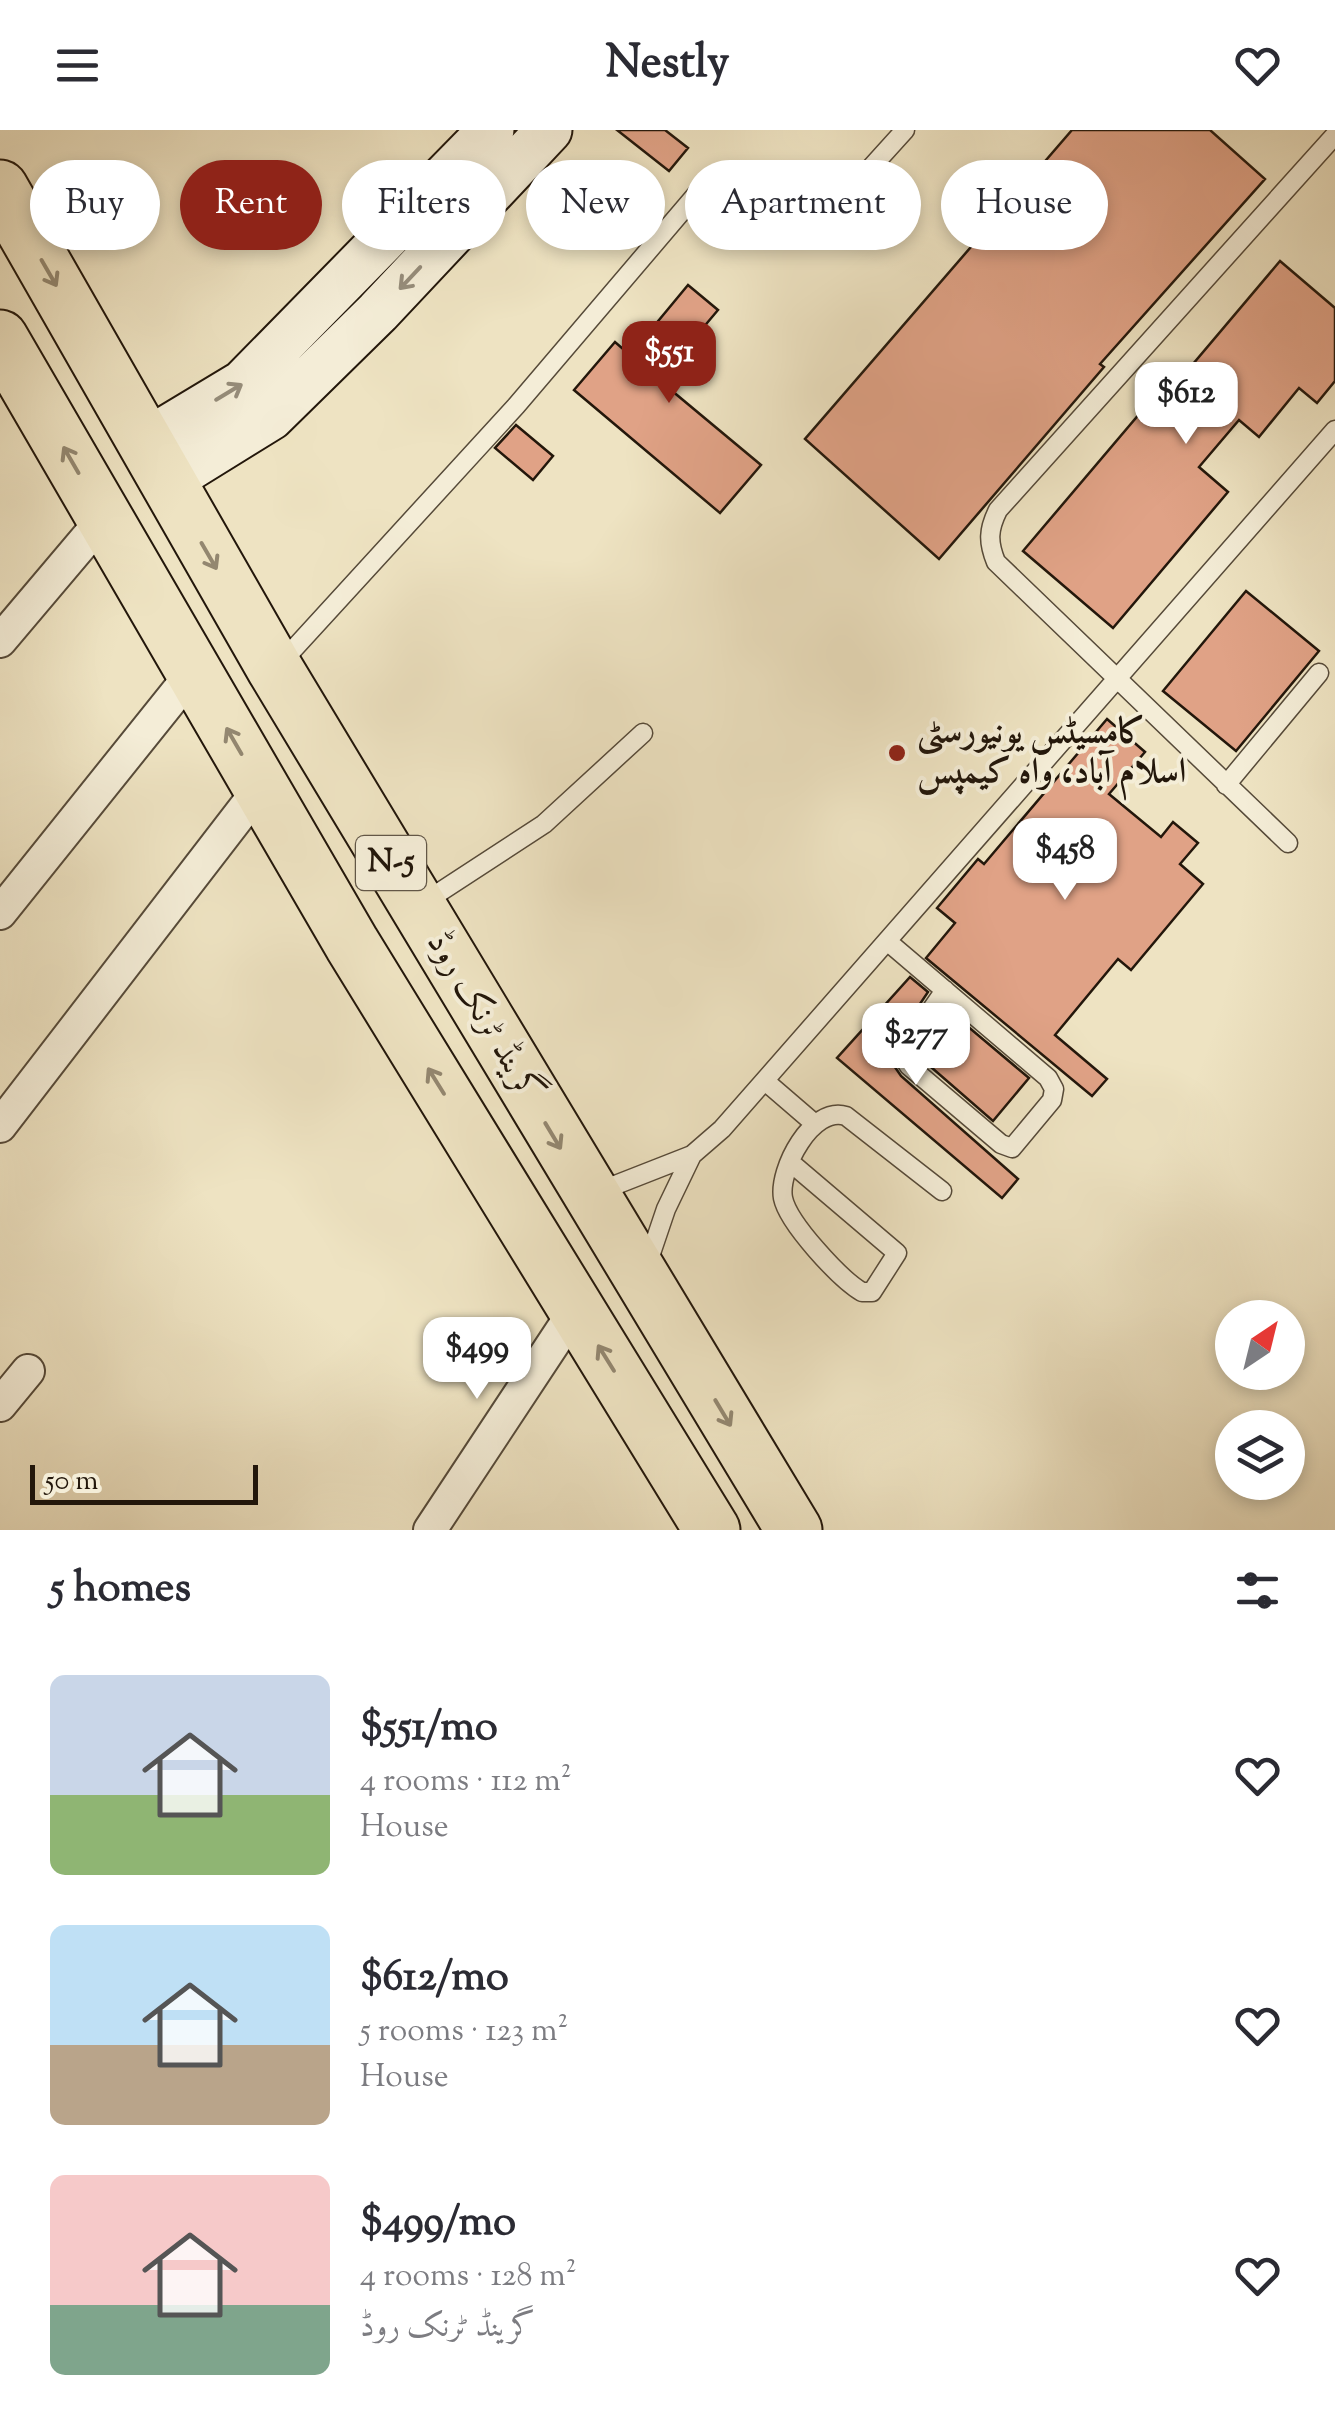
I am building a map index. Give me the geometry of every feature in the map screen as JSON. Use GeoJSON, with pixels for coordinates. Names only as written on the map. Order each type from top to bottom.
{"type":"FeatureCollection","features":[{"type":"Feature","properties":{"kind":"highway","name":"گرینڈ ٹرنک روڈ"},"geometry":{"type":"LineString","coordinates":[[0,188],[275,669],[794,1530]]}},
{"type":"Feature","properties":{"kind":"highway"},"geometry":{"type":"LineString","coordinates":[[6,348],[78,324]]}},
{"type":"Feature","properties":{"kind":"highway","name":"گرینڈ ٹرنک روڈ"},"geometry":{"type":"LineString","coordinates":[[6,348],[261,787],[712,1530]]}},
{"type":"Feature","properties":{"kind":"street"},"geometry":{"type":"LineString","coordinates":[[156,462],[243,383],[490,130]]}},
{"type":"Feature","properties":{"kind":"street"},"geometry":{"type":"LineString","coordinates":[[156,462],[271,417],[378,312],[549,130]]}},
{"type":"Feature","properties":{"kind":"street"},"geometry":{"type":"LineString","coordinates":[[0,642],[104,518]]}},
{"type":"Feature","properties":{"kind":"street"},"geometry":{"type":"LineString","coordinates":[[0,912],[194,672]]}},
{"type":"Feature","properties":{"kind":"street"},"geometry":{"type":"LineString","coordinates":[[0,1126],[261,787]]}},
{"type":"Feature","properties":{"kind":"street"},"geometry":{"type":"LineString","coordinates":[[430,1530],[576,1309]]}},
{"type":"Feature","properties":{"kind":"street"},"geometry":{"type":"LineString","coordinates":[[0,1405],[28,1371]]}},
{"type":"Feature","properties":{"kind":"lane"},"geometry":{"type":"LineString","coordinates":[[275,669],[516,406],[706,183],[724,175],[744,180],[795,214],[814,218],[830,214],[905,130]]}},
{"type":"Feature","properties":{"kind":"lane"},"geometry":{"type":"LineString","coordinates":[[1288,843],[1113,679],[996,562],[989,546],[990,527],[998,510],[1335,135]]}},
{"type":"Feature","properties":{"kind":"lane"},"geometry":{"type":"LineString","coordinates":[[590,1195],[692,1155],[722,1130],[1335,430]]}},
{"type":"Feature","properties":{"kind":"lane"},"geometry":{"type":"LineString","coordinates":[[1226,785],[1319,673]]}},
{"type":"Feature","properties":{"kind":"lane"},"geometry":{"type":"LineString","coordinates":[[417,907],[544,824],[643,732]]}},
{"type":"Feature","properties":{"kind":"lane"},"geometry":{"type":"LineString","coordinates":[[887,941],[945,990],[1048,1078],[1054,1089],[1052,1100],[1012,1148],[1001,1144],[948,1100],[901,1054],[945,990]]}},
{"type":"Feature","properties":{"kind":"lane"},"geometry":{"type":"LineString","coordinates":[[764,1081],[815,1124]]}},
{"type":"Feature","properties":{"kind":"lane"},"geometry":{"type":"LineString","coordinates":[[790,1162],[892,1246],[896,1253],[894,1262],[872,1292],[854,1288],[788,1213],[782,1181],[790,1162],[815,1124],[831,1114],[846,1116],[942,1191]]}},
{"type":"Feature","properties":{"kind":"lane"},"geometry":{"type":"LineString","coordinates":[[642,1281],[666,1208],[692,1155]]}},
{"type":"Feature","properties":{"kind":"building"},"geometry":{"type":"Polygon","coordinates":[[[617,130],[665,130],[688,148],[669,171],[665,160],[655,160],[617,130]]]}},
{"type":"Feature","properties":{"kind":"building"},"geometry":{"type":"Polygon","coordinates":[[[1072,130],[1210,130],[1265,179],[1100,364],[1104,367],[939,559],[805,439],[968,250],[1108,250],[1108,160],[1046,160],[1072,130]]]}},
{"type":"Feature","properties":{"kind":"building"},"geometry":{"type":"Polygon","coordinates":[[[1280,261],[1335,308],[1335,381],[1317,403],[1299,388],[1259,437],[1239,420],[1199,467],[1228,492],[1113,628],[1023,551],[1180,366],[1187,371],[1280,261]]]}},
{"type":"Feature","properties":{"kind":"building"},"geometry":{"type":"Polygon","coordinates":[[[688,285],[718,310],[659,380],[761,465],[720,513],[574,390],[615,342],[630,355],[688,285]]]}},
{"type":"Feature","properties":{"kind":"building"},"geometry":{"type":"Polygon","coordinates":[[[516,425],[553,456],[533,480],[495,448],[516,425]]]}},
{"type":"Feature","properties":{"kind":"building"},"geometry":{"type":"Polygon","coordinates":[[[1246,591],[1319,651],[1236,751],[1163,691],[1246,591]]]}},
{"type":"Feature","properties":{"kind":"building"},"geometry":{"type":"Polygon","coordinates":[[[1107,719],[1145,752],[1109,794],[1161,837],[1173,822],[1198,843],[1180,864],[1203,884],[1131,970],[1118,959],[1055,1035],[1107,1079],[1092,1096],[926,958],[955,923],[937,908],[978,859],[984,864],[1107,719]]]}},
{"type":"Feature","properties":{"kind":"building"},"geometry":{"type":"Polygon","coordinates":[[[910,977],[928,992],[891,1047],[890,1060],[901,1076],[1018,1179],[1002,1198],[837,1058],[910,977]]]}},
{"type":"Feature","properties":{"kind":"building"},"geometry":{"type":"Polygon","coordinates":[[[947,1009],[1029,1078],[993,1121],[916,1054],[947,1009]]]}},
{"type":"Feature","properties":{"kind":"place","name":"کامسیٹس یونیورسٹی اسلام آباد، واہ کیمپس"},"geometry":{"type":"Point","coordinates":[897,753]}}]}
